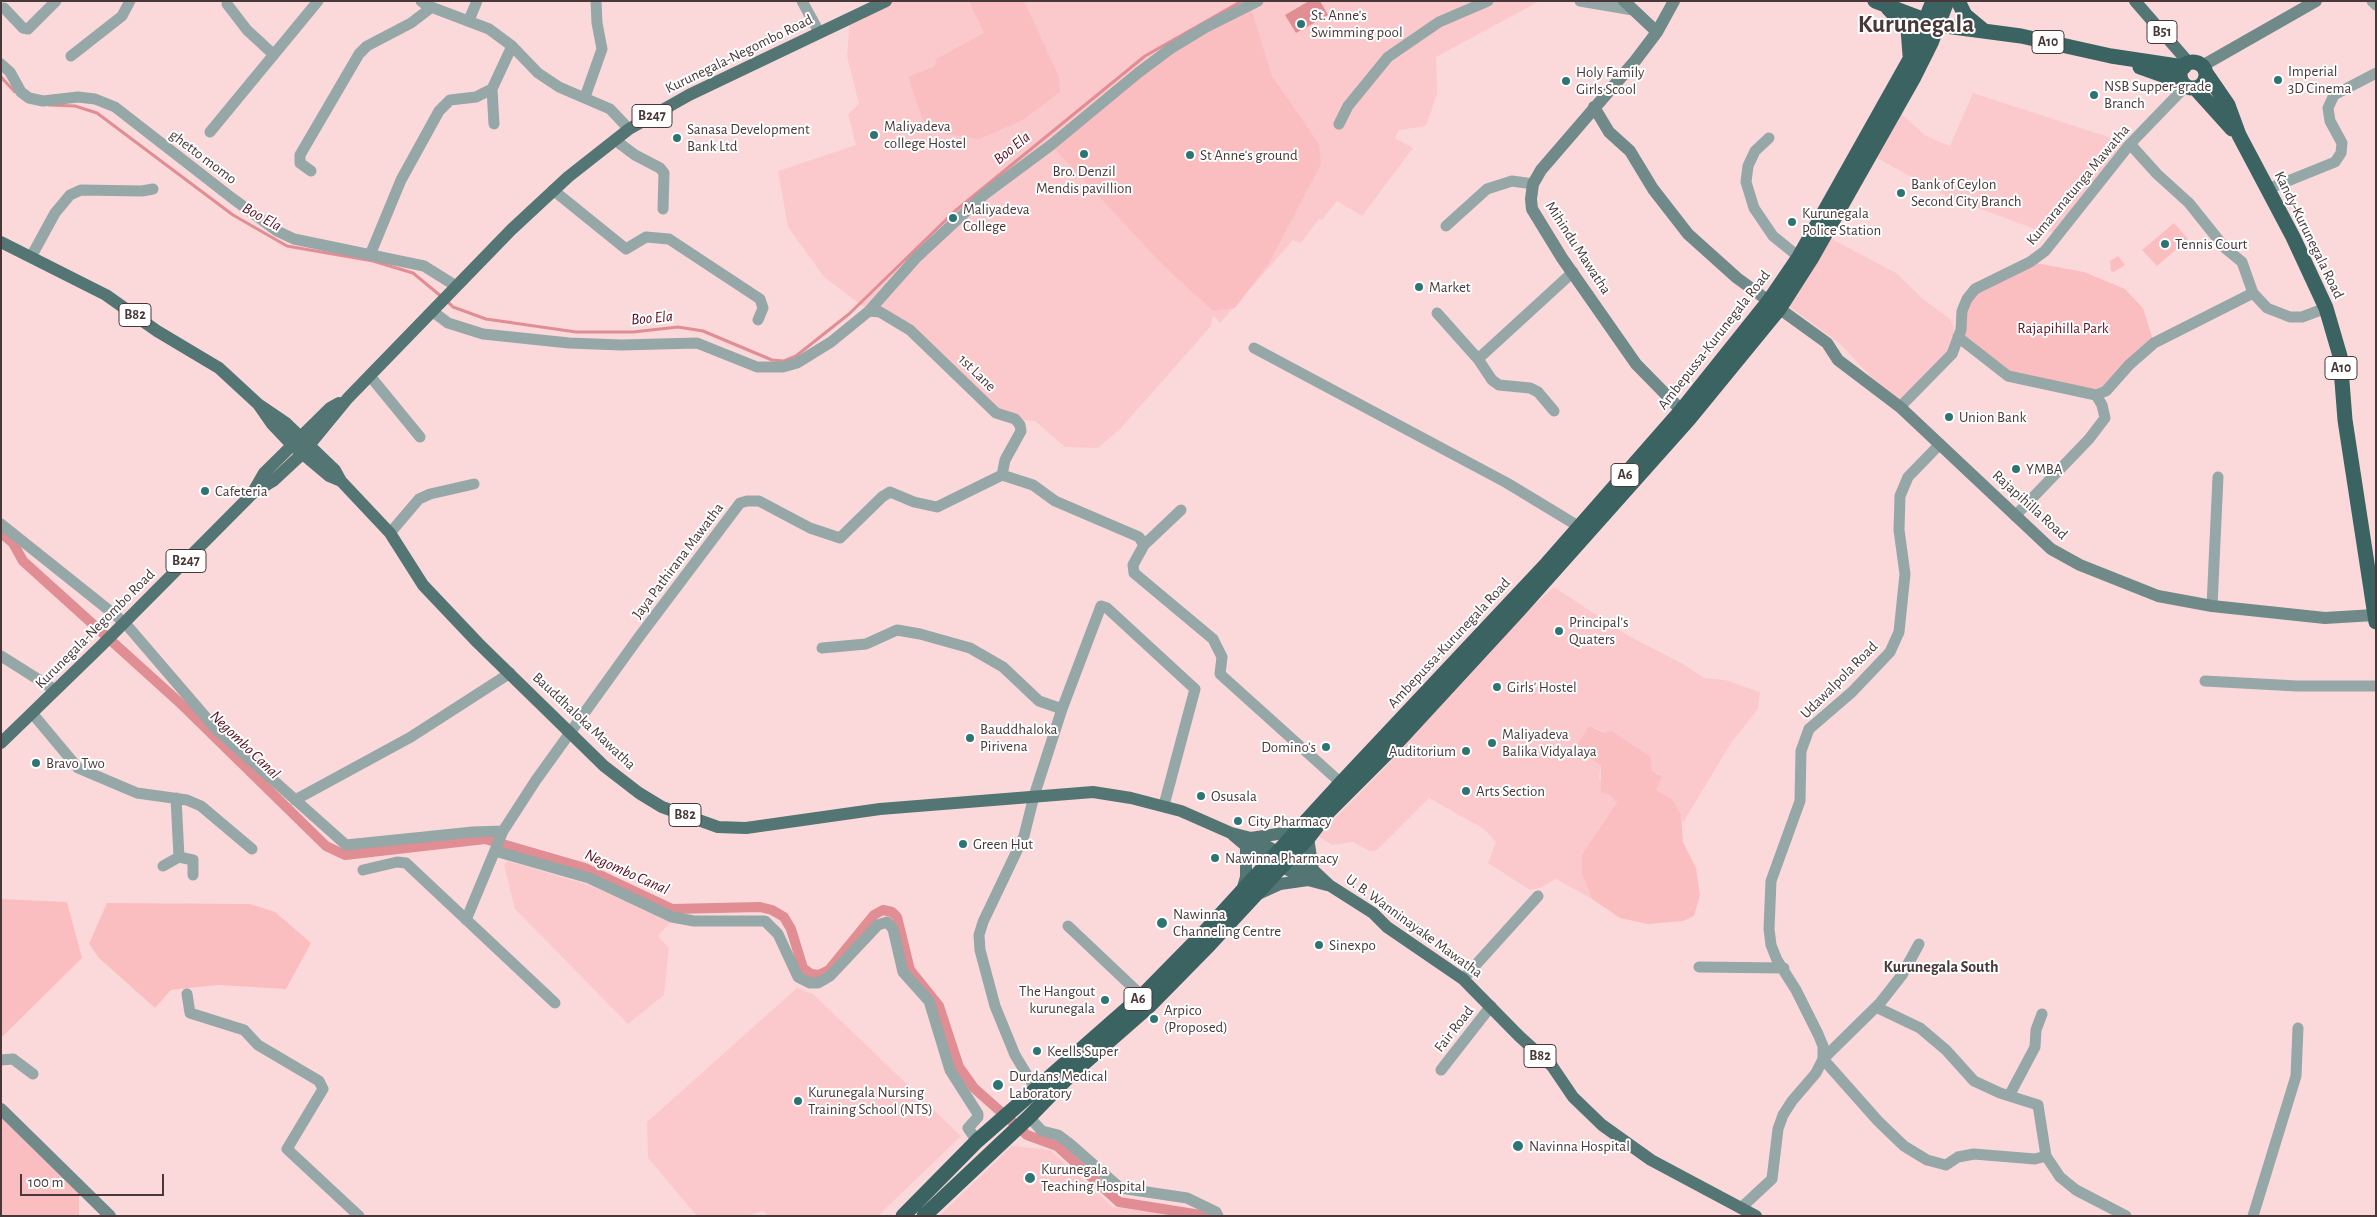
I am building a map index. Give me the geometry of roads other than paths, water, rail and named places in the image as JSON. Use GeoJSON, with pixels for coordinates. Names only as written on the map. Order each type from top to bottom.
{"type":"FeatureCollection","features":[{"type":"Feature","properties":{"kind":"highway","name":"A10"},"geometry":{"type":"LineString","coordinates":[[1903,1],[1936,12]]}},
{"type":"Feature","properties":{"kind":"highway"},"geometry":{"type":"LineString","coordinates":[[1958,1],[1965,15],[1984,31]]}},
{"type":"Feature","properties":{"kind":"highway","name":"A10"},"geometry":{"type":"LineString","coordinates":[[1880,4],[1936,12]]}},
{"type":"Feature","properties":{"kind":"highway"},"geometry":{"type":"LineString","coordinates":[[1880,4],[1908,29],[1915,63],[1944,39],[1961,33],[1984,31]]}},
{"type":"Feature","properties":{"kind":"highway","name":"Kandy-Kurunegala Road"},"geometry":{"type":"LineString","coordinates":[[1936,12],[1984,31],[2021,36],[2111,56],[2195,67],[2223,97],[2239,135],[2268,189],[2326,308],[2340,356],[2345,420],[2375,618]]}},
{"type":"Feature","properties":{"kind":"highway","name":"Ambepussa-Kurunegala Road"},"geometry":{"type":"LineString","coordinates":[[1302,834],[1327,813],[1390,750],[1519,610],[1685,415],[1774,305],[1828,230],[1915,63],[1936,12]]}},
{"type":"Feature","properties":{"kind":"highway","name":"Kandy-Kurunegala Road"},"geometry":{"type":"LineString","coordinates":[[2111,56],[2188,86],[2239,135]]}},
{"type":"Feature","properties":{"kind":"highway","name":"Ambepussa-Kurunegala Road"},"geometry":{"type":"LineString","coordinates":[[1774,305],[1799,257],[1915,63]]}},
{"type":"Feature","properties":{"kind":"highway"},"geometry":{"type":"LineString","coordinates":[[2195,67],[2204,83],[2188,86],[2180,74],[2195,67]]}},
{"type":"Feature","properties":{"kind":"highway","name":"Ambepussa-Kurunegala Road"},"geometry":{"type":"LineString","coordinates":[[924,1216],[1029,1117],[1069,1076],[1150,1005],[1302,834],[1341,783],[1510,604],[1578,526],[1685,415]]}},
{"type":"Feature","properties":{"kind":"highway","name":"Ambepussa-Kurunegala Road"},"geometry":{"type":"LineString","coordinates":[[903,1216],[977,1141],[1035,1088],[1142,996],[1248,894]]}},
{"type":"Feature","properties":{"kind":"main road","name":"Kurunegala-Negombo Road"},"geometry":{"type":"LineString","coordinates":[[456,286],[553,190],[629,129],[689,95],[886,1]]}},
{"type":"Feature","properties":{"kind":"main road","name":"B51"},"geometry":{"type":"LineString","coordinates":[[2134,1],[2195,67]]}},
{"type":"Feature","properties":{"kind":"main road","name":"B82"},"geometry":{"type":"LineString","coordinates":[[1,242],[106,295],[157,331],[219,368],[258,404],[273,413],[301,444]]}},
{"type":"Feature","properties":{"kind":"main road","name":"B247"},"geometry":{"type":"LineString","coordinates":[[435,308],[456,286]]}},
{"type":"Feature","properties":{"kind":"main road","name":"Kurunegala-Negombo Road"},"geometry":{"type":"LineString","coordinates":[[1,744],[102,646],[252,494],[264,473],[301,444],[435,308]]}},
{"type":"Feature","properties":{"kind":"main road","name":"Bauddhaloka Mawatha"},"geometry":{"type":"LineString","coordinates":[[301,444],[329,476],[341,481],[390,533],[423,585],[510,673],[604,766],[639,793],[662,807],[718,827],[746,828],[880,809],[1093,792],[1164,805],[1231,833],[1279,859]]}},
{"type":"Feature","properties":{"kind":"main road"},"geometry":{"type":"LineString","coordinates":[[1302,834],[1310,875],[1248,894],[1246,877],[1248,842],[1302,834]]}},
{"type":"Feature","properties":{"kind":"main road","name":"U. B. Wanninayake Mawatha"},"geometry":{"type":"LineString","coordinates":[[1279,859],[1329,885],[1372,912],[1387,927],[1463,979],[1519,1036],[1552,1066],[1574,1098],[1602,1125],[1651,1160],[1756,1216]]}},
{"type":"Feature","properties":{"kind":"street"},"geometry":{"type":"LineString","coordinates":[[4,8],[23,28],[28,29],[56,1]]}},
{"type":"Feature","properties":{"kind":"street"},"geometry":{"type":"LineString","coordinates":[[71,56],[122,16],[130,1]]}},
{"type":"Feature","properties":{"kind":"street"},"geometry":{"type":"LineString","coordinates":[[210,132],[318,1]]}},
{"type":"Feature","properties":{"kind":"street"},"geometry":{"type":"LineString","coordinates":[[421,1],[489,29],[512,46],[538,74],[559,88],[585,97],[610,109],[629,129]]}},
{"type":"Feature","properties":{"kind":"street"},"geometry":{"type":"LineString","coordinates":[[469,20],[477,1]]}},
{"type":"Feature","properties":{"kind":"street"},"geometry":{"type":"LineString","coordinates":[[585,97],[602,49],[597,23],[596,1]]}},
{"type":"Feature","properties":{"kind":"street"},"geometry":{"type":"LineString","coordinates":[[802,1],[818,32]]}},
{"type":"Feature","properties":{"kind":"street"},"geometry":{"type":"LineString","coordinates":[[435,308],[448,323],[483,334],[569,343],[697,343],[757,366],[783,366],[798,363],[831,342],[869,310],[916,258],[985,194],[1050,145],[1170,49],[1206,27],[1258,1]]}},
{"type":"Feature","properties":{"kind":"street"},"geometry":{"type":"LineString","coordinates":[[1339,124],[1348,106],[1388,58],[1439,22],[1488,1]]}},
{"type":"Feature","properties":{"kind":"street"},"geometry":{"type":"LineString","coordinates":[[1580,1],[1629,6],[1657,32]]}},
{"type":"Feature","properties":{"kind":"street","name":"Mihindu Mawatha"},"geometry":{"type":"LineString","coordinates":[[1674,1],[1657,32],[1635,60],[1546,162],[1533,184],[1532,209],[1562,258],[1636,364],[1651,377],[1685,415]]}},
{"type":"Feature","properties":{"kind":"street"},"geometry":{"type":"LineString","coordinates":[[2195,67],[2316,1]]}},
{"type":"Feature","properties":{"kind":"street"},"geometry":{"type":"LineString","coordinates":[[2372,1],[2376,5]]}},
{"type":"Feature","properties":{"kind":"street"},"geometry":{"type":"LineString","coordinates":[[227,4],[247,30],[273,54]]}},
{"type":"Feature","properties":{"kind":"street"},"geometry":{"type":"LineString","coordinates":[[311,171],[300,163],[300,156],[359,54],[367,46],[411,23],[432,7]]}},
{"type":"Feature","properties":{"kind":"street"},"geometry":{"type":"LineString","coordinates":[[494,124],[492,89],[512,46]]}},
{"type":"Feature","properties":{"kind":"street","name":"ghetto momo"},"geometry":{"type":"LineString","coordinates":[[1,64],[10,72],[21,92],[29,98],[42,101],[78,97],[95,99],[116,107],[168,150],[277,231],[294,239],[424,266],[456,286]]}},
{"type":"Feature","properties":{"kind":"street"},"geometry":{"type":"LineString","coordinates":[[2268,189],[2335,162],[2341,153],[2342,143],[2330,121],[2328,108],[2334,95],[2376,73]]}},
{"type":"Feature","properties":{"kind":"street","name":"Kumaranatunga Mawatha"},"geometry":{"type":"LineString","coordinates":[[1900,407],[1952,354],[1958,337],[1962,311],[1967,299],[1975,289],[2030,262],[2046,251],[2130,144],[2188,86]]}},
{"type":"Feature","properties":{"kind":"street"},"geometry":{"type":"LineString","coordinates":[[370,255],[402,180],[438,111],[450,100],[476,97],[492,89]]}},
{"type":"Feature","properties":{"kind":"street","name":"Rajapihilla Road"},"geometry":{"type":"LineString","coordinates":[[1594,107],[1609,132],[1630,151],[1653,189],[1688,234],[1730,273],[1828,343],[1838,360],[1900,407],[2051,549],[2080,565],[2158,596],[2212,606],[2325,618],[2375,618]]}},
{"type":"Feature","properties":{"kind":"street"},"geometry":{"type":"LineString","coordinates":[[1769,138],[1755,151],[1748,166],[1746,182],[1754,208],[1773,236],[1799,257]]}},
{"type":"Feature","properties":{"kind":"street"},"geometry":{"type":"LineString","coordinates":[[614,140],[664,172],[663,209]]}},
{"type":"Feature","properties":{"kind":"street"},"geometry":{"type":"LineString","coordinates":[[2130,144],[2157,174],[2190,203],[2225,248],[2242,262],[2253,293],[2267,308],[2290,317],[2302,317],[2326,308]]}},
{"type":"Feature","properties":{"kind":"street"},"geometry":{"type":"LineString","coordinates":[[1446,226],[1487,189],[1512,181],[1533,184]]}},
{"type":"Feature","properties":{"kind":"street"},"geometry":{"type":"LineString","coordinates":[[31,257],[55,213],[70,195],[81,190],[142,191],[153,189]]}},
{"type":"Feature","properties":{"kind":"street"},"geometry":{"type":"LineString","coordinates":[[553,190],[626,249],[646,237],[670,239],[760,299],[763,308],[758,320]]}},
{"type":"Feature","properties":{"kind":"street"},"geometry":{"type":"LineString","coordinates":[[1478,359],[1573,272]]}},
{"type":"Feature","properties":{"kind":"street"},"geometry":{"type":"LineString","coordinates":[[1958,337],[2008,376],[2096,395],[2106,391],[2154,343],[2253,293]]}},
{"type":"Feature","properties":{"kind":"street","name":"1st Lane"},"geometry":{"type":"LineString","coordinates":[[869,310],[880,312],[910,330],[996,413],[1015,419],[1020,425],[1021,431],[1005,460],[1002,475]]}},
{"type":"Feature","properties":{"kind":"street"},"geometry":{"type":"LineString","coordinates":[[1436,313],[1499,385],[1530,388],[1538,392],[1554,411]]}},
{"type":"Feature","properties":{"kind":"street"},"geometry":{"type":"LineString","coordinates":[[1254,348],[1507,482],[1578,526]]}},
{"type":"Feature","properties":{"kind":"street"},"geometry":{"type":"LineString","coordinates":[[370,376],[420,437]]}},
{"type":"Feature","properties":{"kind":"street"},"geometry":{"type":"LineString","coordinates":[[2015,516],[2089,438],[2105,418],[2102,405],[2096,395]]}},
{"type":"Feature","properties":{"kind":"street","name":"Udawalpola Road"},"geometry":{"type":"LineString","coordinates":[[1823,1059],[1822,1046],[1818,1034],[1784,968],[1777,960],[1771,945],[1769,929],[1771,881],[1800,801],[1801,751],[1810,729],[1852,692],[1890,652],[1899,632],[1905,574],[1899,530],[1900,496],[1908,477],[1940,444]]}},
{"type":"Feature","properties":{"kind":"street"},"geometry":{"type":"LineString","coordinates":[[1002,475],[1032,485],[1055,501],[1139,537],[1144,545]]}},
{"type":"Feature","properties":{"kind":"street","name":"Jaya Pathirana Mawatha"},"geometry":{"type":"LineString","coordinates":[[571,733],[639,637],[740,503],[759,501],[810,528],[840,538],[882,497],[890,492],[914,502],[938,507],[1002,475]]}},
{"type":"Feature","properties":{"kind":"street"},"geometry":{"type":"LineString","coordinates":[[2212,606],[2218,477]]}},
{"type":"Feature","properties":{"kind":"street"},"geometry":{"type":"LineString","coordinates":[[390,533],[419,499],[430,494],[474,484]]}},
{"type":"Feature","properties":{"kind":"street"},"geometry":{"type":"LineString","coordinates":[[1181,510],[1144,545],[1133,565],[1134,572],[1213,639],[1222,657],[1220,674],[1341,783]]}},
{"type":"Feature","properties":{"kind":"street"},"geometry":{"type":"LineString","coordinates":[[1,524],[122,625],[216,729],[346,845],[473,832],[503,831]]}},
{"type":"Feature","properties":{"kind":"street"},"geometry":{"type":"LineString","coordinates":[[1035,1088],[1016,1055],[995,1006],[980,950],[979,935],[982,922],[1024,836],[1034,796],[1062,709],[1101,606],[1107,608],[1195,689],[1164,805]]}},
{"type":"Feature","properties":{"kind":"street"},"geometry":{"type":"LineString","coordinates":[[822,648],[866,644],[896,630],[920,634],[970,648],[1003,667],[1039,701],[1062,709]]}},
{"type":"Feature","properties":{"kind":"street"},"geometry":{"type":"LineString","coordinates":[[1,656],[55,690]]}},
{"type":"Feature","properties":{"kind":"street"},"geometry":{"type":"LineString","coordinates":[[295,800],[409,738],[510,673]]}},
{"type":"Feature","properties":{"kind":"street"},"geometry":{"type":"LineString","coordinates":[[2205,681],[2297,686],[2376,686]]}},
{"type":"Feature","properties":{"kind":"street"},"geometry":{"type":"LineString","coordinates":[[32,713],[78,768],[137,793],[176,798],[201,806],[252,849]]}},
{"type":"Feature","properties":{"kind":"street"},"geometry":{"type":"LineString","coordinates":[[466,920],[503,831],[536,780],[571,733]]}},
{"type":"Feature","properties":{"kind":"street"},"geometry":{"type":"LineString","coordinates":[[176,798],[179,856]]}},
{"type":"Feature","properties":{"kind":"street"},"geometry":{"type":"LineString","coordinates":[[495,851],[589,878],[672,917],[694,921],[765,921],[778,934],[798,976],[810,983],[818,983],[830,976],[878,925],[887,922],[893,929],[903,972],[929,1001],[950,1070],[978,1114],[978,1117],[968,1128],[977,1141]]}},
{"type":"Feature","properties":{"kind":"street"},"geometry":{"type":"LineString","coordinates":[[163,866],[179,856],[193,860],[193,875]]}},
{"type":"Feature","properties":{"kind":"street"},"geometry":{"type":"LineString","coordinates":[[363,870],[397,862],[406,863],[555,1002]]}},
{"type":"Feature","properties":{"kind":"street"},"geometry":{"type":"LineString","coordinates":[[1463,979],[1538,896]]}},
{"type":"Feature","properties":{"kind":"street"},"geometry":{"type":"LineString","coordinates":[[1068,926],[1142,996]]}},
{"type":"Feature","properties":{"kind":"street"},"geometry":{"type":"LineString","coordinates":[[1742,1207],[1772,1179],[1778,1129],[1783,1115],[1792,1101],[1816,1073],[1823,1059],[1876,1007],[1902,975],[1919,944]]}},
{"type":"Feature","properties":{"kind":"street"},"geometry":{"type":"LineString","coordinates":[[1699,968],[1784,968]]}},
{"type":"Feature","properties":{"kind":"street"},"geometry":{"type":"LineString","coordinates":[[187,994],[190,1013],[244,1030],[258,1045],[319,1081],[323,1088],[287,1149],[359,1216]]}},
{"type":"Feature","properties":{"kind":"street","name":"Fair Road"},"geometry":{"type":"LineString","coordinates":[[1441,1070],[1491,1006]]}},
{"type":"Feature","properties":{"kind":"street"},"geometry":{"type":"LineString","coordinates":[[1876,1007],[1920,1028],[1946,1050],[1974,1081],[2009,1096],[2038,1105],[2046,1156],[2060,1177],[2076,1190],[2126,1216]]}},
{"type":"Feature","properties":{"kind":"street"},"geometry":{"type":"LineString","coordinates":[[2009,1096],[2035,1047],[2036,1030],[2042,1014]]}},
{"type":"Feature","properties":{"kind":"street"},"geometry":{"type":"LineString","coordinates":[[2253,1216],[2296,1076],[2298,1028]]}},
{"type":"Feature","properties":{"kind":"street"},"geometry":{"type":"LineString","coordinates":[[1,1060],[13,1059],[33,1074]]}},
{"type":"Feature","properties":{"kind":"street"},"geometry":{"type":"LineString","coordinates":[[1823,1059],[1878,1121],[1904,1146],[1927,1160],[1946,1165],[1958,1157],[1974,1154],[2035,1159],[2046,1156]]}},
{"type":"Feature","properties":{"kind":"street"},"geometry":{"type":"LineString","coordinates":[[1,1109],[110,1216]]}},
{"type":"Feature","properties":{"kind":"street"},"geometry":{"type":"LineString","coordinates":[[1029,1117],[1042,1131],[1058,1135],[1070,1144],[1120,1188],[1187,1198],[1216,1212],[1218,1216]]}},
{"type":"Feature","properties":{"kind":"waterway","name":"Boo Ela"},"geometry":{"type":"LineString","coordinates":[[447,301],[453,307],[486,319],[576,332],[633,332],[678,327],[703,331],[772,360],[784,361],[796,356],[849,314],[955,211],[1145,56],[1242,1]]}},
{"type":"Feature","properties":{"kind":"waterway","name":"Boo Ela"},"geometry":{"type":"LineString","coordinates":[[1,77],[15,92]]}},
{"type":"Feature","properties":{"kind":"waterway","name":"Boo Ela"},"geometry":{"type":"LineString","coordinates":[[49,105],[75,106],[97,113],[233,215],[287,246],[373,261],[413,273],[442,297]]}},
{"type":"Feature","properties":{"kind":"waterway","name":"Negombo Canal"},"geometry":{"type":"LineString","coordinates":[[1,533],[13,543],[23,561],[179,702],[326,846],[345,855],[485,839],[585,868],[672,909],[760,907],[772,910],[784,917],[791,929],[803,968],[811,974],[819,975],[829,970],[874,915],[883,910],[892,912],[897,917],[910,970],[939,1006],[959,1067],[974,1088],[1027,1135],[1057,1146],[1119,1202],[1207,1216]]}},
{"type":"Feature","properties":{"kind":"place","name":"St. Anne's Swimming pool"},"geometry":{"type":"Point","coordinates":[1301,24]}},
{"type":"Feature","properties":{"kind":"place","name":"Imperial 3D Cinema"},"geometry":{"type":"Point","coordinates":[2278,80]}},
{"type":"Feature","properties":{"kind":"place","name":"Holy Family Girls Scool"},"geometry":{"type":"Point","coordinates":[1566,81]}},
{"type":"Feature","properties":{"kind":"place","name":"NSB Supper-grade Branch"},"geometry":{"type":"Point","coordinates":[2094,95]}},
{"type":"Feature","properties":{"kind":"place","name":"Maliyadeva college Hostel"},"geometry":{"type":"Point","coordinates":[874,135]}},
{"type":"Feature","properties":{"kind":"place","name":"Sanasa Development Bank Ltd"},"geometry":{"type":"Point","coordinates":[677,138]}},
{"type":"Feature","properties":{"kind":"place","name":"Bro. Denzil Mendis pavillion"},"geometry":{"type":"Point","coordinates":[1084,154]}},
{"type":"Feature","properties":{"kind":"place","name":"St Anne's ground"},"geometry":{"type":"Point","coordinates":[1190,155]}},
{"type":"Feature","properties":{"kind":"place","name":"Bank of Ceylon Second City Branch"},"geometry":{"type":"Point","coordinates":[1901,193]}},
{"type":"Feature","properties":{"kind":"place","name":"Maliyadeva College"},"geometry":{"type":"Point","coordinates":[953,218]}},
{"type":"Feature","properties":{"kind":"place","name":"Kurunegala Police Station"},"geometry":{"type":"Point","coordinates":[1792,222]}},
{"type":"Feature","properties":{"kind":"place","name":"Tennis Court"},"geometry":{"type":"Point","coordinates":[2165,244]}},
{"type":"Feature","properties":{"kind":"place","name":"Market"},"geometry":{"type":"Point","coordinates":[1419,287]}},
{"type":"Feature","properties":{"kind":"place","name":"Union Bank"},"geometry":{"type":"Point","coordinates":[1949,417]}},
{"type":"Feature","properties":{"kind":"place","name":"YMBA"},"geometry":{"type":"Point","coordinates":[2016,469]}},
{"type":"Feature","properties":{"kind":"place","name":"Cafeteria"},"geometry":{"type":"Point","coordinates":[205,491]}},
{"type":"Feature","properties":{"kind":"place","name":"Principal's Quaters"},"geometry":{"type":"Point","coordinates":[1559,631]}},
{"type":"Feature","properties":{"kind":"place","name":"Girls' Hostel"},"geometry":{"type":"Point","coordinates":[1497,687]}},
{"type":"Feature","properties":{"kind":"place","name":"Bauddhaloka Pirivena"},"geometry":{"type":"Point","coordinates":[970,738]}},
{"type":"Feature","properties":{"kind":"place","name":"Maliyadeva Balika Vidyalaya"},"geometry":{"type":"Point","coordinates":[1492,743]}},
{"type":"Feature","properties":{"kind":"place","name":"Domino's"},"geometry":{"type":"Point","coordinates":[1326,747]}},
{"type":"Feature","properties":{"kind":"place","name":"Auditorium"},"geometry":{"type":"Point","coordinates":[1466,751]}},
{"type":"Feature","properties":{"kind":"place","name":"Bravo Two"},"geometry":{"type":"Point","coordinates":[36,763]}},
{"type":"Feature","properties":{"kind":"place","name":"Arts Section"},"geometry":{"type":"Point","coordinates":[1466,791]}},
{"type":"Feature","properties":{"kind":"place","name":"Osusala"},"geometry":{"type":"Point","coordinates":[1201,796]}},
{"type":"Feature","properties":{"kind":"place","name":"City Pharmacy"},"geometry":{"type":"Point","coordinates":[1238,821]}},
{"type":"Feature","properties":{"kind":"place","name":"Green Hut"},"geometry":{"type":"Point","coordinates":[963,844]}},
{"type":"Feature","properties":{"kind":"place","name":"Nawinna Pharmacy"},"geometry":{"type":"Point","coordinates":[1215,858]}},
{"type":"Feature","properties":{"kind":"place","name":"Nawinna Channeling Centre"},"geometry":{"type":"Point","coordinates":[1162,923]}},
{"type":"Feature","properties":{"kind":"place","name":"Sinexpo"},"geometry":{"type":"Point","coordinates":[1319,945]}},
{"type":"Feature","properties":{"kind":"place","name":"The Hangout kurunegala"},"geometry":{"type":"Point","coordinates":[1105,1000]}},
{"type":"Feature","properties":{"kind":"place","name":"Arpico (Proposed)"},"geometry":{"type":"Point","coordinates":[1154,1019]}},
{"type":"Feature","properties":{"kind":"place","name":"Keells Super"},"geometry":{"type":"Point","coordinates":[1037,1051]}},
{"type":"Feature","properties":{"kind":"place","name":"Durdans Medical Laboratory"},"geometry":{"type":"Point","coordinates":[998,1085]}},
{"type":"Feature","properties":{"kind":"place","name":"Kurunegala Nursing Training School (NTS)"},"geometry":{"type":"Point","coordinates":[798,1101]}},
{"type":"Feature","properties":{"kind":"place","name":"Navinna Hospital"},"geometry":{"type":"Point","coordinates":[1518,1146]}},
{"type":"Feature","properties":{"kind":"place","name":"Kurunegala Teaching Hospital"},"geometry":{"type":"Point","coordinates":[1030,1178]}},
{"type":"Feature","properties":{"kind":"district","name":"Kurunegala"},"geometry":{"type":"Point","coordinates":[1916,24]}},
{"type":"Feature","properties":{"kind":"district","name":"Kurunegala South"},"geometry":{"type":"Point","coordinates":[1941,967]}},
{"type":"Feature","properties":{"kind":"park label","name":"Rajapihilla Park"},"geometry":{"type":"Point","coordinates":[2063,328]}}]}
